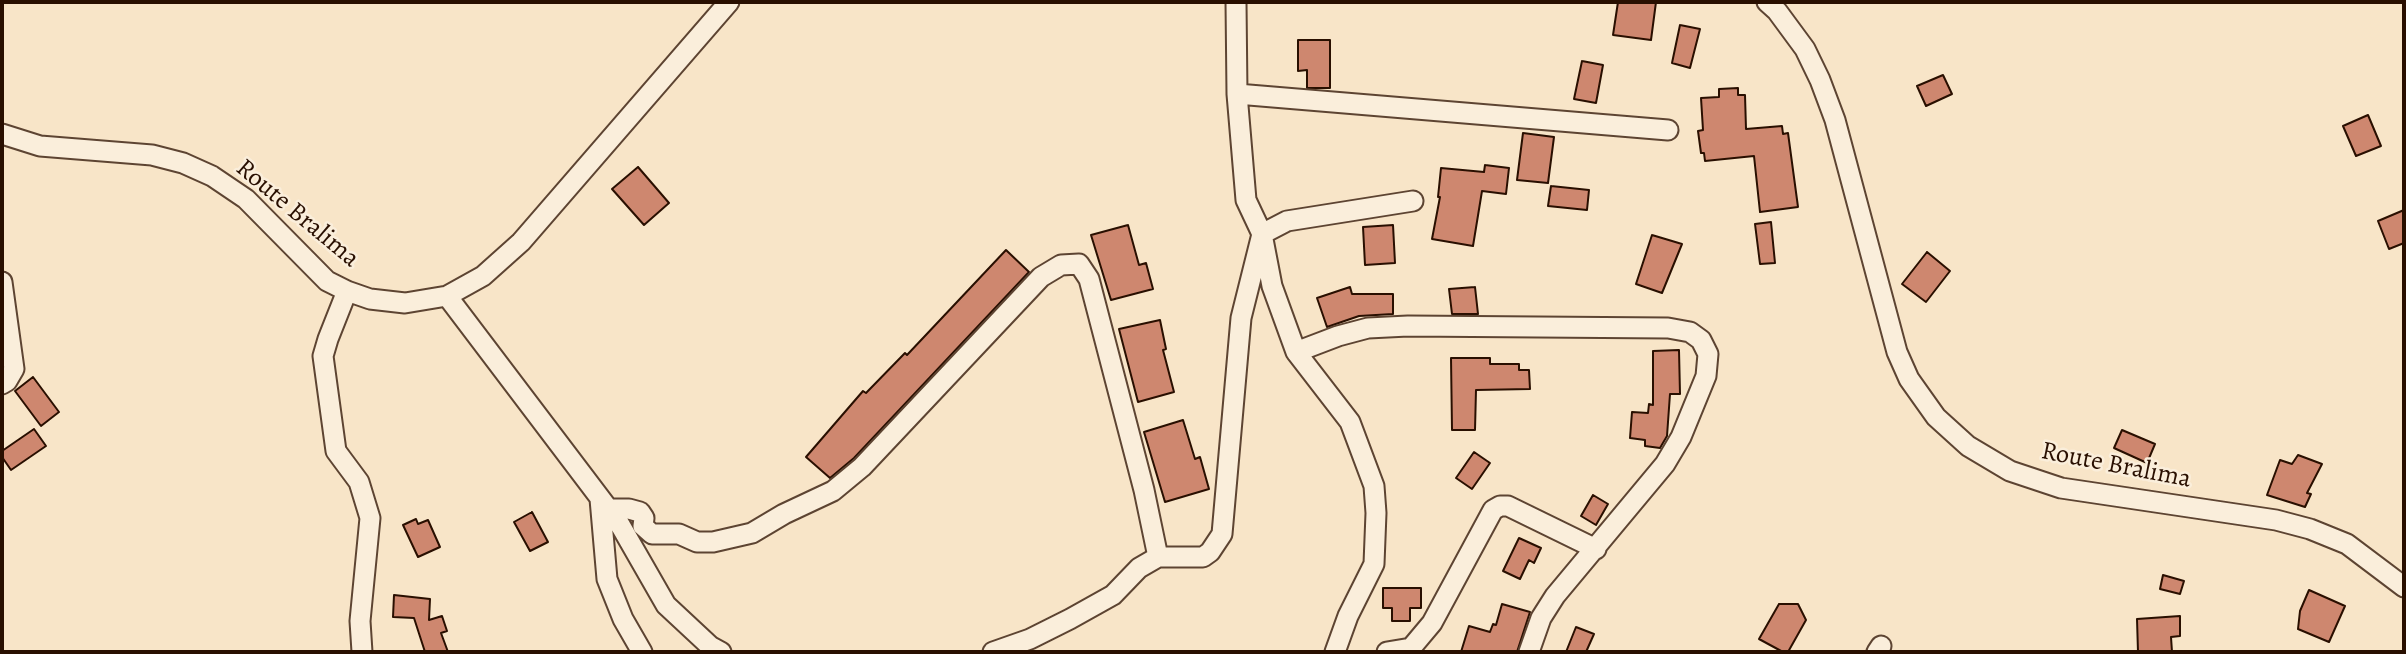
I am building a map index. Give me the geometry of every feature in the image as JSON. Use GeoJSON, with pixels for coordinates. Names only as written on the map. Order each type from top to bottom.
{"type":"FeatureCollection","features":[{"type":"Feature","properties":{"kind":"street","name":"Route Bralima"},"geometry":{"type":"LineString","coordinates":[[2,134],[40,146],[152,155],[183,163],[212,176],[246,199],[327,281],[370,299],[405,303],[447,296],[483,276],[521,242],[729,2]]}},
{"type":"Feature","properties":{"kind":"street"},"geometry":{"type":"LineString","coordinates":[[1236,2],[1237,94],[1246,200],[1262,234],[1274,296],[1296,352],[1350,422],[1374,486],[1374,564],[1348,616],[1335,652]]}},
{"type":"Feature","properties":{"kind":"street","name":"Route Bralima"},"geometry":{"type":"LineString","coordinates":[[1767,2],[1777,11],[1805,49],[1820,80],[1835,120],[1897,352],[1909,379],[1936,417],[1968,446],[2010,471],[2061,488],[2276,520],[2310,529],[2347,544],[2404,587]]}},
{"type":"Feature","properties":{"kind":"street"},"geometry":{"type":"LineString","coordinates":[[1237,94],[1668,130]]}},
{"type":"Feature","properties":{"kind":"street"},"geometry":{"type":"LineString","coordinates":[[993,652],[1030,639],[1113,595],[1139,568],[1158,557],[1203,557],[1210,552],[1223,534],[1241,318],[1262,234],[1287,221],[1413,201]]}},
{"type":"Feature","properties":{"kind":"street"},"geometry":{"type":"LineString","coordinates":[[604,504],[640,512],[644,518],[643,526],[652,534],[678,534],[697,542],[705,542],[752,533],[824,495],[862,467],[1041,277],[1061,265],[1079,264],[1089,279],[1144,490],[1158,557]]}},
{"type":"Feature","properties":{"kind":"street"},"geometry":{"type":"LineString","coordinates":[[2,282],[14,369],[2,384]]}},
{"type":"Feature","properties":{"kind":"street"},"geometry":{"type":"LineString","coordinates":[[347,291],[323,356],[336,451],[359,482],[370,517],[360,621],[362,652]]}},
{"type":"Feature","properties":{"kind":"street"},"geometry":{"type":"LineString","coordinates":[[447,296],[604,504],[666,605],[710,646],[721,652]]}},
{"type":"Feature","properties":{"kind":"street"},"geometry":{"type":"LineString","coordinates":[[1296,352],[1368,328],[1408,326],[1668,328],[1689,332],[1702,340],[1708,354],[1706,376],[1681,438],[1665,464],[1555,596],[1541,618],[1529,652]]}},
{"type":"Feature","properties":{"kind":"street"},"geometry":{"type":"LineString","coordinates":[[604,504],[607,579],[623,619],[642,652]]}},
{"type":"Feature","properties":{"kind":"street"},"geometry":{"type":"LineString","coordinates":[[1387,652],[1414,651],[1493,510],[1500,506],[1508,506],[1596,549]]}},
{"type":"Feature","properties":{"kind":"building"},"geometry":{"type":"Polygon","coordinates":[[[1618,2],[1656,2],[1651,40],[1613,35],[1618,2]]]}},
{"type":"Feature","properties":{"kind":"building"},"geometry":{"type":"Polygon","coordinates":[[[1680,25],[1700,29],[1690,68],[1672,63],[1680,25]]]}},
{"type":"Feature","properties":{"kind":"building"},"geometry":{"type":"Polygon","coordinates":[[[1298,40],[1330,40],[1330,88],[1307,88],[1307,70],[1298,71],[1298,40]]]}},
{"type":"Feature","properties":{"kind":"building"},"geometry":{"type":"Polygon","coordinates":[[[1582,61],[1603,65],[1596,103],[1574,99],[1582,61]]]}},
{"type":"Feature","properties":{"kind":"building"},"geometry":{"type":"Polygon","coordinates":[[[1943,75],[1952,94],[1926,106],[1917,86],[1943,75]]]}},
{"type":"Feature","properties":{"kind":"building"},"geometry":{"type":"Polygon","coordinates":[[[1738,88],[1738,95],[1745,95],[1746,129],[1782,126],[1783,134],[1788,133],[1798,207],[1760,212],[1754,156],[1705,161],[1698,131],[1703,130],[1701,98],[1719,97],[1719,89],[1738,88]]]}},
{"type":"Feature","properties":{"kind":"building"},"geometry":{"type":"Polygon","coordinates":[[[2368,115],[2381,146],[2356,156],[2343,126],[2368,115]]]}},
{"type":"Feature","properties":{"kind":"building"},"geometry":{"type":"Polygon","coordinates":[[[1523,133],[1554,137],[1548,183],[1517,180],[1523,133]]]}},
{"type":"Feature","properties":{"kind":"building"},"geometry":{"type":"Polygon","coordinates":[[[1485,165],[1509,168],[1506,194],[1482,191],[1473,246],[1432,239],[1440,197],[1441,168],[1484,172],[1485,165]]]}},
{"type":"Feature","properties":{"kind":"building"},"geometry":{"type":"Polygon","coordinates":[[[638,167],[669,203],[644,225],[612,189],[638,167]]]}},
{"type":"Feature","properties":{"kind":"building"},"geometry":{"type":"Polygon","coordinates":[[[1551,186],[1589,190],[1587,210],[1548,206],[1551,186]]]}},
{"type":"Feature","properties":{"kind":"building"},"geometry":{"type":"Polygon","coordinates":[[[2404,210],[2404,243],[2389,249],[2378,221],[2404,210]]]}},
{"type":"Feature","properties":{"kind":"building"},"geometry":{"type":"Polygon","coordinates":[[[1771,222],[1775,263],[1760,264],[1755,224],[1771,222]]]}},
{"type":"Feature","properties":{"kind":"building"},"geometry":{"type":"Polygon","coordinates":[[[1128,225],[1139,265],[1146,263],[1153,289],[1111,300],[1091,235],[1128,225]]]}},
{"type":"Feature","properties":{"kind":"building"},"geometry":{"type":"Polygon","coordinates":[[[1393,225],[1395,263],[1365,265],[1363,227],[1393,225]]]}},
{"type":"Feature","properties":{"kind":"building"},"geometry":{"type":"Polygon","coordinates":[[[1652,235],[1682,244],[1662,293],[1636,284],[1652,235]]]}},
{"type":"Feature","properties":{"kind":"building"},"geometry":{"type":"Polygon","coordinates":[[[1006,250],[1029,272],[854,458],[830,478],[806,457],[863,391],[866,393],[905,353],[907,355],[1006,250]]]}},
{"type":"Feature","properties":{"kind":"building"},"geometry":{"type":"Polygon","coordinates":[[[1927,252],[1950,271],[1926,302],[1902,284],[1927,252]]]}},
{"type":"Feature","properties":{"kind":"building"},"geometry":{"type":"Polygon","coordinates":[[[1350,287],[1352,294],[1393,294],[1393,314],[1359,316],[1327,327],[1317,298],[1350,287]]]}},
{"type":"Feature","properties":{"kind":"building"},"geometry":{"type":"Polygon","coordinates":[[[1475,287],[1478,314],[1452,314],[1449,289],[1475,287]]]}},
{"type":"Feature","properties":{"kind":"building"},"geometry":{"type":"Polygon","coordinates":[[[1160,320],[1166,349],[1163,350],[1174,392],[1138,402],[1119,329],[1160,320]]]}},
{"type":"Feature","properties":{"kind":"building"},"geometry":{"type":"Polygon","coordinates":[[[1679,350],[1680,394],[1670,394],[1667,436],[1660,448],[1645,446],[1645,440],[1630,438],[1632,412],[1648,413],[1649,404],[1653,405],[1653,351],[1679,350]]]}},
{"type":"Feature","properties":{"kind":"building"},"geometry":{"type":"Polygon","coordinates":[[[1451,358],[1490,358],[1490,364],[1519,364],[1519,370],[1529,370],[1530,389],[1476,390],[1475,430],[1452,430],[1451,358]]]}},
{"type":"Feature","properties":{"kind":"building"},"geometry":{"type":"Polygon","coordinates":[[[33,377],[59,412],[41,426],[15,391],[33,377]]]}},
{"type":"Feature","properties":{"kind":"building"},"geometry":{"type":"Polygon","coordinates":[[[1183,420],[1195,459],[1200,457],[1209,489],[1165,502],[1144,432],[1183,420]]]}},
{"type":"Feature","properties":{"kind":"building"},"geometry":{"type":"Polygon","coordinates":[[[34,429],[46,446],[11,470],[2,457],[2,451],[34,429]]]}},
{"type":"Feature","properties":{"kind":"building"},"geometry":{"type":"Polygon","coordinates":[[[2122,430],[2155,444],[2147,463],[2114,448],[2122,430]]]}},
{"type":"Feature","properties":{"kind":"building"},"geometry":{"type":"Polygon","coordinates":[[[1474,452],[1490,463],[1472,489],[1456,478],[1474,452]]]}},
{"type":"Feature","properties":{"kind":"building"},"geometry":{"type":"Polygon","coordinates":[[[2298,455],[2322,464],[2307,493],[2311,494],[2305,507],[2267,495],[2280,460],[2292,464],[2298,455]]]}},
{"type":"Feature","properties":{"kind":"building"},"geometry":{"type":"Polygon","coordinates":[[[1593,495],[1608,504],[1596,525],[1581,516],[1593,495]]]}},
{"type":"Feature","properties":{"kind":"building"},"geometry":{"type":"Polygon","coordinates":[[[532,512],[548,542],[530,551],[514,522],[532,512]]]}},
{"type":"Feature","properties":{"kind":"building"},"geometry":{"type":"Polygon","coordinates":[[[416,519],[418,524],[428,520],[440,547],[418,557],[403,525],[416,519]]]}},
{"type":"Feature","properties":{"kind":"building"},"geometry":{"type":"Polygon","coordinates":[[[1519,538],[1541,548],[1534,563],[1529,560],[1520,579],[1503,571],[1519,538]]]}},
{"type":"Feature","properties":{"kind":"building"},"geometry":{"type":"Polygon","coordinates":[[[2163,575],[2184,581],[2180,594],[2160,589],[2163,575]]]}},
{"type":"Feature","properties":{"kind":"building"},"geometry":{"type":"Polygon","coordinates":[[[1383,588],[1421,588],[1421,608],[1410,608],[1410,621],[1392,621],[1392,608],[1383,608],[1383,588]]]}},
{"type":"Feature","properties":{"kind":"building"},"geometry":{"type":"Polygon","coordinates":[[[2309,590],[2345,606],[2329,642],[2298,629],[2300,611],[2309,590]]]}},
{"type":"Feature","properties":{"kind":"building"},"geometry":{"type":"Polygon","coordinates":[[[394,595],[430,599],[429,620],[442,616],[447,631],[441,633],[448,652],[425,652],[414,618],[393,617],[394,595]]]}},
{"type":"Feature","properties":{"kind":"building"},"geometry":{"type":"Polygon","coordinates":[[[1502,604],[1530,612],[1517,652],[1461,652],[1469,626],[1490,632],[1493,624],[1496,625],[1502,604]]]}},
{"type":"Feature","properties":{"kind":"building"},"geometry":{"type":"Polygon","coordinates":[[[1779,604],[1798,604],[1806,620],[1788,652],[1759,639],[1779,604]]]}},
{"type":"Feature","properties":{"kind":"building"},"geometry":{"type":"Polygon","coordinates":[[[2180,616],[2180,636],[2171,637],[2172,652],[2138,652],[2137,619],[2180,616]]]}},
{"type":"Feature","properties":{"kind":"building"},"geometry":{"type":"Polygon","coordinates":[[[1576,627],[1594,634],[1586,652],[1566,652],[1576,627]]]}}]}
